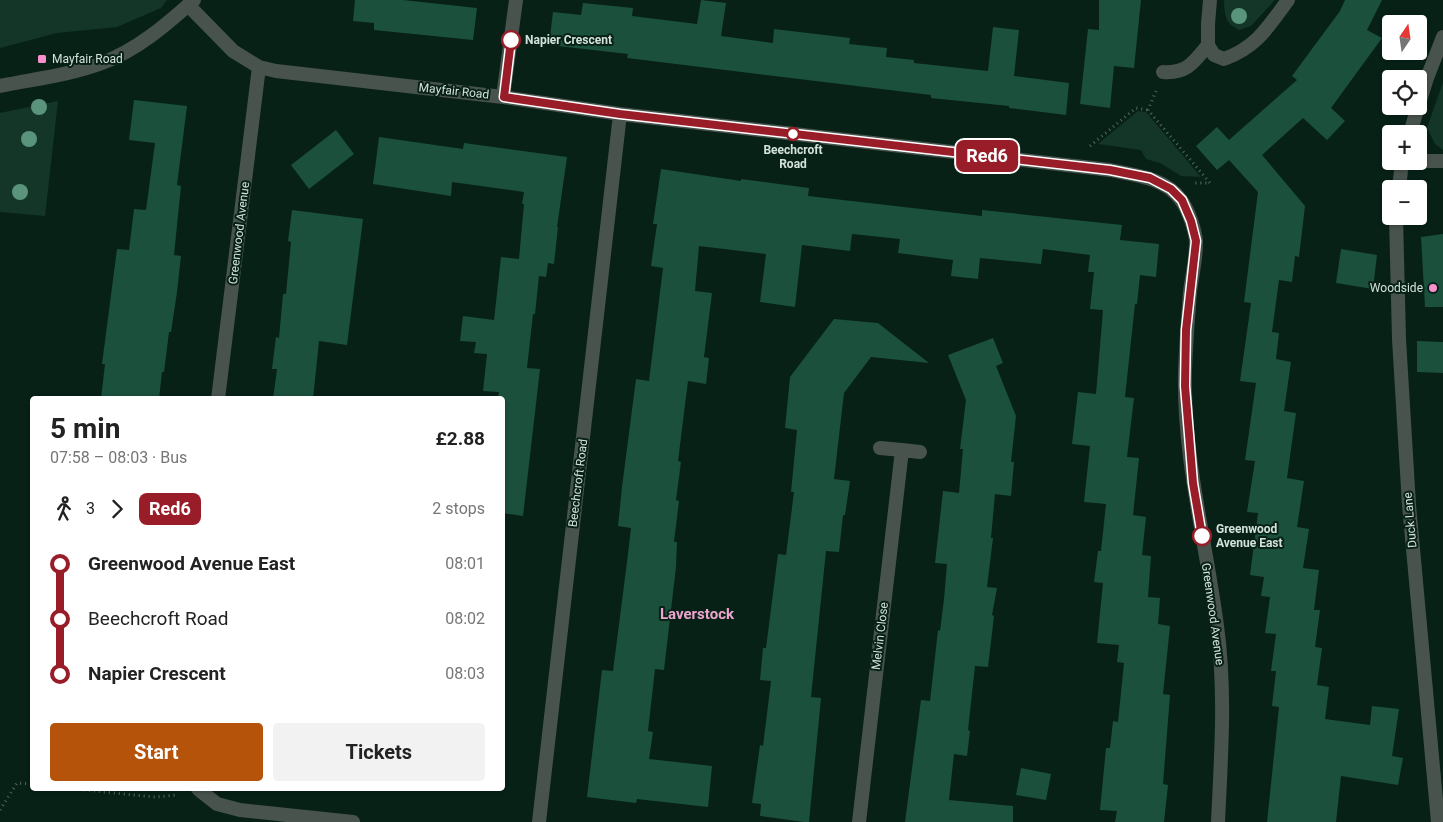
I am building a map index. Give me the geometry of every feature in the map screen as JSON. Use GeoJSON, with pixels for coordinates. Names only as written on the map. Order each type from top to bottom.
{"type":"FeatureCollection","features":[{"type":"Feature","properties":{"kind":"street"},"geometry":{"type":"LineString","coordinates":[[504,97],[516,0]]}},
{"type":"Feature","properties":{"kind":"street"},"geometry":{"type":"LineString","coordinates":[[1210,0],[1208,45],[1214,55],[1224,59],[1240,54],[1262,35],[1288,0]]}},
{"type":"Feature","properties":{"kind":"street"},"geometry":{"type":"LineString","coordinates":[[0,86],[71,72],[102,63],[128,51],[152,36],[191,3]]}},
{"type":"Feature","properties":{"kind":"street","name":"Mayfair Road"},"geometry":{"type":"LineString","coordinates":[[191,3],[233,51],[259,67],[276,71],[504,97],[620,114],[1110,170],[1150,178],[1171,189],[1182,200]]}},
{"type":"Feature","properties":{"kind":"street"},"geometry":{"type":"LineString","coordinates":[[1427,76],[1443,37]]}},
{"type":"Feature","properties":{"kind":"street"},"geometry":{"type":"LineString","coordinates":[[1163,72],[1176,73],[1192,64],[1208,45]]}},
{"type":"Feature","properties":{"kind":"street","name":"Greenwood Avenue"},"geometry":{"type":"LineString","coordinates":[[218,396],[259,67]]}},
{"type":"Feature","properties":{"kind":"street","name":"Beechcroft Road"},"geometry":{"type":"LineString","coordinates":[[539,822],[620,114]]}},
{"type":"Feature","properties":{"kind":"street"},"geometry":{"type":"LineString","coordinates":[[1427,160],[1443,161]]}},
{"type":"Feature","properties":{"kind":"street","name":"Greenwood Avenue"},"geometry":{"type":"LineString","coordinates":[[1182,200],[1191,221],[1196,241],[1186,330],[1185,386],[1189,452],[1217,626],[1222,680],[1223,732],[1218,822]]}},
{"type":"Feature","properties":{"kind":"street","name":"Duck Lane"},"geometry":{"type":"LineString","coordinates":[[1396,225],[1399,339],[1409,505],[1438,822]]}},
{"type":"Feature","properties":{"kind":"street"},"geometry":{"type":"LineString","coordinates":[[880,448],[920,452]]}},
{"type":"Feature","properties":{"kind":"street","name":"Melvin Close"},"geometry":{"type":"LineString","coordinates":[[859,822],[902,450]]}},
{"type":"Feature","properties":{"kind":"street"},"geometry":{"type":"LineString","coordinates":[[200,791],[217,804],[240,810],[353,822]]}},
{"type":"Feature","properties":{"kind":"path"},"geometry":{"type":"LineString","coordinates":[[1148,110],[1163,72]]}},
{"type":"Feature","properties":{"kind":"path"},"geometry":{"type":"LineString","coordinates":[[1066,166],[1136,108],[1148,110],[1210,183],[1190,183],[1182,200]]}},
{"type":"Feature","properties":{"kind":"path"},"geometry":{"type":"LineString","coordinates":[[0,810],[17,783],[30,784]]}},
{"type":"Feature","properties":{"kind":"path"},"geometry":{"type":"LineString","coordinates":[[94,791],[155,797],[193,791]]}},
{"type":"Feature","properties":{"kind":"green space"},"geometry":{"type":"Polygon","coordinates":[[[0,0],[167,0],[161,8],[117,27],[57,33],[0,48],[0,0]]]}},
{"type":"Feature","properties":{"kind":"green space"},"geometry":{"type":"Polygon","coordinates":[[[1224,0],[1275,0],[1251,26],[1239,30],[1230,24],[1226,18],[1224,0]]]}},
{"type":"Feature","properties":{"kind":"green space"},"geometry":{"type":"Polygon","coordinates":[[[1443,82],[1443,150],[1435,144],[1427,128],[1443,82]]]}},
{"type":"Feature","properties":{"kind":"green space"},"geometry":{"type":"Polygon","coordinates":[[[58,101],[45,216],[0,212],[0,113],[58,101]]]}},
{"type":"Feature","properties":{"kind":"green space"},"geometry":{"type":"Polygon","coordinates":[[[1138,111],[1146,112],[1201,177],[1181,176],[1160,163],[1146,159],[1141,150],[1098,144],[1138,111]]]}},
{"type":"Feature","properties":{"kind":"building"},"geometry":{"type":"Polygon","coordinates":[[[355,0],[403,0],[477,8],[473,40],[374,30],[374,23],[353,21],[355,0]]]}},
{"type":"Feature","properties":{"kind":"building"},"geometry":{"type":"Polygon","coordinates":[[[701,0],[726,3],[721,36],[773,43],[774,29],[850,38],[849,44],[887,48],[886,57],[914,60],[914,63],[988,71],[993,27],[1019,30],[1014,76],[1069,83],[1066,115],[1009,108],[1009,106],[931,98],[931,95],[627,58],[628,54],[549,45],[553,12],[581,15],[583,3],[633,8],[632,16],[697,24],[701,0]]]}},
{"type":"Feature","properties":{"kind":"building"},"geometry":{"type":"Polygon","coordinates":[[[1099,0],[1141,0],[1134,68],[1114,66],[1110,108],[1080,104],[1088,29],[1099,30],[1099,0]]]}},
{"type":"Feature","properties":{"kind":"building"},"geometry":{"type":"Polygon","coordinates":[[[1345,0],[1382,0],[1367,30],[1382,38],[1331,108],[1345,121],[1327,140],[1303,118],[1262,155],[1305,206],[1299,257],[1295,256],[1292,282],[1279,280],[1272,332],[1279,333],[1276,359],[1291,362],[1284,411],[1296,413],[1287,478],[1304,481],[1297,527],[1309,529],[1303,568],[1319,570],[1314,610],[1320,610],[1315,647],[1322,648],[1317,685],[1329,687],[1325,719],[1370,725],[1372,706],[1399,709],[1392,756],[1403,758],[1398,785],[1341,776],[1336,822],[1267,822],[1279,707],[1272,706],[1276,671],[1271,671],[1276,634],[1265,633],[1270,597],[1261,596],[1264,577],[1250,575],[1258,513],[1247,512],[1255,461],[1245,460],[1256,383],[1240,381],[1251,303],[1244,302],[1258,192],[1229,160],[1217,170],[1196,146],[1217,127],[1229,140],[1297,80],[1292,76],[1340,11],[1345,0]]]}},
{"type":"Feature","properties":{"kind":"building"},"geometry":{"type":"Polygon","coordinates":[[[134,100],[187,106],[177,185],[181,186],[174,255],[181,256],[171,332],[169,332],[159,396],[101,396],[105,364],[102,364],[117,249],[129,250],[134,209],[146,210],[155,143],[129,140],[134,100]]]}},
{"type":"Feature","properties":{"kind":"building"},"geometry":{"type":"Polygon","coordinates":[[[336,130],[354,154],[309,189],[291,165],[336,130]]]}},
{"type":"Feature","properties":{"kind":"building"},"geometry":{"type":"Polygon","coordinates":[[[379,137],[463,149],[464,143],[567,157],[554,264],[548,263],[546,277],[539,276],[535,314],[533,314],[527,368],[540,369],[523,516],[505,513],[505,396],[498,396],[499,392],[483,391],[487,354],[474,353],[476,342],[460,341],[463,316],[494,320],[501,257],[519,259],[524,192],[452,182],[451,196],[373,184],[379,137]]]}},
{"type":"Feature","properties":{"kind":"building"},"geometry":{"type":"Polygon","coordinates":[[[661,169],[741,181],[741,179],[809,188],[808,196],[982,216],[982,210],[1122,225],[1120,240],[1159,244],[1156,277],[1140,275],[1125,397],[1134,398],[1127,457],[1139,458],[1133,515],[1146,517],[1142,555],[1151,556],[1148,597],[1160,598],[1158,624],[1170,626],[1163,694],[1170,695],[1163,784],[1168,785],[1164,822],[1115,822],[1117,811],[1100,810],[1106,748],[1110,748],[1113,721],[1118,722],[1124,663],[1117,662],[1119,645],[1097,643],[1103,583],[1094,582],[1098,551],[1101,551],[1106,504],[1084,502],[1090,446],[1072,444],[1078,392],[1096,394],[1103,310],[1090,309],[1094,272],[1088,272],[1090,255],[1043,249],[1041,264],[980,258],[978,279],[951,276],[953,260],[898,253],[900,239],[852,234],[850,251],[802,245],[795,307],[760,302],[766,254],[699,246],[695,291],[712,293],[704,357],[709,358],[706,384],[688,381],[678,461],[681,462],[676,500],[679,501],[674,542],[677,542],[676,567],[664,670],[655,669],[648,731],[653,732],[649,759],[712,766],[708,807],[637,799],[636,803],[587,797],[602,670],[613,671],[631,528],[618,526],[636,379],[649,381],[663,268],[651,266],[657,224],[653,224],[661,169]]]}},
{"type":"Feature","properties":{"kind":"building"},"geometry":{"type":"Polygon","coordinates":[[[292,210],[363,219],[347,345],[319,341],[313,396],[273,396],[277,369],[272,369],[276,337],[279,338],[283,294],[286,294],[291,242],[288,241],[292,210]]]}},
{"type":"Feature","properties":{"kind":"building","name":"Woodside"},"geometry":{"type":"Polygon","coordinates":[[[1443,234],[1443,307],[1425,307],[1421,237],[1443,234]]]}},
{"type":"Feature","properties":{"kind":"building"},"geometry":{"type":"Polygon","coordinates":[[[1341,249],[1377,255],[1373,289],[1336,283],[1341,249]]]}},
{"type":"Feature","properties":{"kind":"building"},"geometry":{"type":"Polygon","coordinates":[[[834,319],[878,323],[929,363],[871,357],[844,393],[834,479],[850,481],[845,515],[843,515],[839,552],[826,551],[811,697],[821,698],[809,822],[804,822],[760,816],[761,804],[752,803],[760,745],[763,746],[771,681],[760,680],[763,648],[766,648],[778,554],[786,555],[794,492],[791,492],[797,430],[785,428],[790,377],[834,319]]]}},
{"type":"Feature","properties":{"kind":"building"},"geometry":{"type":"Polygon","coordinates":[[[993,338],[1003,363],[996,366],[1016,416],[1011,462],[1014,462],[1011,496],[995,494],[991,538],[993,538],[987,587],[997,588],[992,615],[994,616],[988,667],[975,666],[967,756],[954,754],[949,800],[1013,806],[1013,822],[905,822],[921,700],[930,701],[938,630],[940,631],[944,599],[947,564],[935,563],[943,491],[959,493],[963,449],[960,449],[966,400],[948,355],[993,338]]]}},
{"type":"Feature","properties":{"kind":"building"},"geometry":{"type":"Polygon","coordinates":[[[1417,341],[1443,342],[1443,373],[1417,372],[1417,341]]]}},
{"type":"Feature","properties":{"kind":"building"},"geometry":{"type":"Polygon","coordinates":[[[1021,768],[1051,774],[1046,800],[1016,795],[1021,768]]]}},
{"type":"Feature","properties":{"kind":"bus line","name":"Red6"},"geometry":{"type":"LineString","coordinates":[[511,40],[504,97],[620,114],[1110,170],[1150,178],[1171,189],[1182,200],[1191,221],[1196,241],[1186,330],[1185,386],[1189,452],[1202,536]]}},
{"type":"Feature","properties":{"kind":"place","name":"Napier Crescent"},"geometry":{"type":"Point","coordinates":[511,40]}},
{"type":"Feature","properties":{"kind":"place","name":"Mayfair Road"},"geometry":{"type":"Point","coordinates":[42,59]}},
{"type":"Feature","properties":{"kind":"place","name":"Beechcroft Road"},"geometry":{"type":"Point","coordinates":[793,134]}},
{"type":"Feature","properties":{"kind":"place","name":"Woodside"},"geometry":{"type":"Point","coordinates":[1433,288]}},
{"type":"Feature","properties":{"kind":"place","name":"Greenwood Avenue East"},"geometry":{"type":"Point","coordinates":[1202,536]}},
{"type":"Feature","properties":{"kind":"district","name":"Laverstock"},"geometry":{"type":"Point","coordinates":[697,614]}}]}
